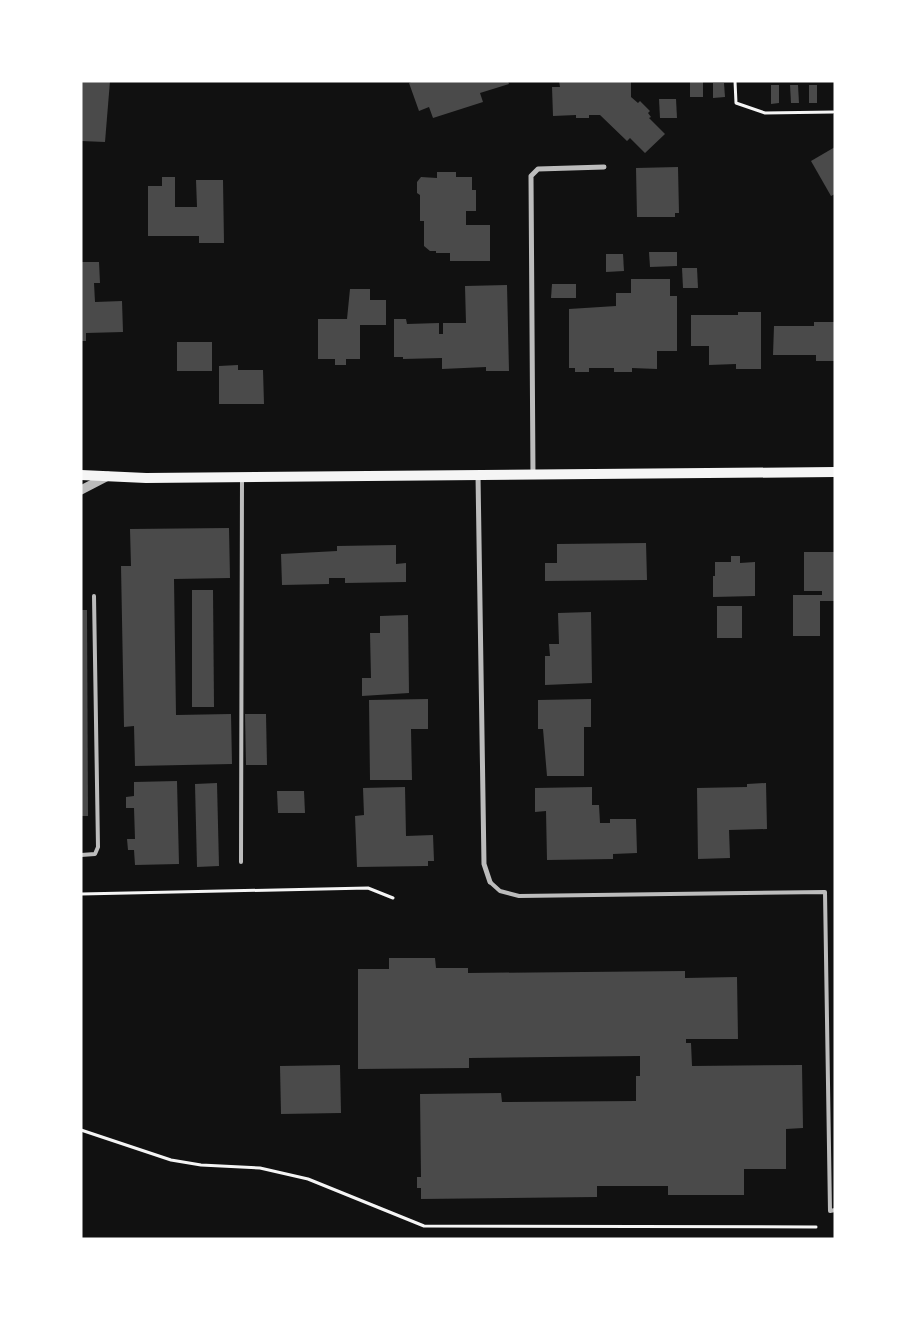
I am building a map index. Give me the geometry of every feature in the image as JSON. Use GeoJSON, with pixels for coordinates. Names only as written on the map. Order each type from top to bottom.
{"type":"FeatureCollection","features":[{"type":"Feature","properties":{"kind":"main road"},"geometry":{"type":"LineString","coordinates":[[81,475],[242,477],[835,472]]}},
{"type":"Feature","properties":{"kind":"street"},"geometry":{"type":"LineString","coordinates":[[533,475],[531,176],[538,169],[604,167]]}},
{"type":"Feature","properties":{"kind":"street"},"geometry":{"type":"LineString","coordinates":[[478,475],[484,864],[490,882]]}},
{"type":"Feature","properties":{"kind":"street"},"geometry":{"type":"LineString","coordinates":[[81,490],[108,476]]}},
{"type":"Feature","properties":{"kind":"lane"},"geometry":{"type":"LineString","coordinates":[[241,862],[242,477]]}},
{"type":"Feature","properties":{"kind":"lane"},"geometry":{"type":"LineString","coordinates":[[81,855],[95,854],[98,847],[94,596]]}},
{"type":"Feature","properties":{"kind":"lane"},"geometry":{"type":"LineString","coordinates":[[490,882],[500,891],[519,896],[825,892],[830,1210],[835,1210]]}},
{"type":"Feature","properties":{"kind":"path"},"geometry":{"type":"LineString","coordinates":[[735,81],[736,103],[765,113],[833,112]]}},
{"type":"Feature","properties":{"kind":"path"},"geometry":{"type":"LineString","coordinates":[[81,894],[368,888],[393,898]]}},
{"type":"Feature","properties":{"kind":"path"},"geometry":{"type":"LineString","coordinates":[[81,1130],[171,1160],[201,1165],[260,1168],[308,1179],[424,1226],[816,1227]]}},
{"type":"Feature","properties":{"kind":"building"},"geometry":{"type":"Polygon","coordinates":[[[81,81],[110,81],[105,142],[81,141],[81,81]]]}},
{"type":"Feature","properties":{"kind":"building"},"geometry":{"type":"Polygon","coordinates":[[[413,81],[508,81],[509,84],[480,93],[483,102],[433,118],[429,107],[419,111],[409,83],[413,81]]]}},
{"type":"Feature","properties":{"kind":"building"},"geometry":{"type":"Polygon","coordinates":[[[559,81],[631,81],[631,97],[638,103],[640,101],[650,111],[648,113],[651,117],[649,118],[665,134],[645,153],[630,138],[627,141],[600,115],[589,115],[589,118],[576,118],[576,115],[553,116],[552,87],[560,87],[559,81]]]}},
{"type":"Feature","properties":{"kind":"building"},"geometry":{"type":"Polygon","coordinates":[[[690,81],[703,81],[703,97],[690,97],[690,81]]]}},
{"type":"Feature","properties":{"kind":"building"},"geometry":{"type":"Polygon","coordinates":[[[713,83],[724,83],[725,97],[713,98],[713,83]]]}},
{"type":"Feature","properties":{"kind":"building"},"geometry":{"type":"Polygon","coordinates":[[[771,85],[779,85],[779,103],[771,104],[771,85]]]}},
{"type":"Feature","properties":{"kind":"building"},"geometry":{"type":"Polygon","coordinates":[[[790,85],[798,85],[799,103],[791,103],[790,85]]]}},
{"type":"Feature","properties":{"kind":"building"},"geometry":{"type":"Polygon","coordinates":[[[809,85],[817,85],[817,103],[809,103],[809,85]]]}},
{"type":"Feature","properties":{"kind":"building"},"geometry":{"type":"Polygon","coordinates":[[[659,99],[676,99],[677,118],[660,118],[659,99]]]}},
{"type":"Feature","properties":{"kind":"building"},"geometry":{"type":"Polygon","coordinates":[[[835,147],[835,194],[831,196],[811,161],[835,147]]]}},
{"type":"Feature","properties":{"kind":"building"},"geometry":{"type":"Polygon","coordinates":[[[678,167],[679,213],[675,213],[675,217],[637,217],[636,168],[678,167]]]}},
{"type":"Feature","properties":{"kind":"building"},"geometry":{"type":"Polygon","coordinates":[[[437,172],[456,172],[456,177],[472,177],[472,190],[476,190],[476,211],[466,211],[466,225],[490,225],[490,261],[450,261],[450,253],[436,253],[436,251],[430,251],[424,246],[424,221],[420,221],[420,195],[417,193],[417,182],[421,177],[437,178],[437,172]]]}},
{"type":"Feature","properties":{"kind":"building"},"geometry":{"type":"Polygon","coordinates":[[[162,177],[175,177],[175,207],[197,207],[196,180],[223,180],[224,243],[199,243],[199,236],[148,236],[148,186],[162,186],[162,177]]]}},
{"type":"Feature","properties":{"kind":"building"},"geometry":{"type":"Polygon","coordinates":[[[649,252],[677,252],[677,266],[650,267],[649,252]]]}},
{"type":"Feature","properties":{"kind":"building"},"geometry":{"type":"Polygon","coordinates":[[[606,254],[623,254],[624,271],[606,272],[606,254]]]}},
{"type":"Feature","properties":{"kind":"building"},"geometry":{"type":"Polygon","coordinates":[[[81,262],[99,262],[100,283],[94,283],[95,302],[122,301],[123,332],[86,333],[86,341],[81,341],[81,262]]]}},
{"type":"Feature","properties":{"kind":"building"},"geometry":{"type":"Polygon","coordinates":[[[682,268],[697,268],[698,288],[683,288],[682,268]]]}},
{"type":"Feature","properties":{"kind":"building"},"geometry":{"type":"Polygon","coordinates":[[[631,279],[670,279],[670,296],[677,296],[677,351],[657,351],[657,369],[632,368],[632,372],[614,372],[614,368],[589,368],[589,372],[575,372],[575,368],[569,368],[569,309],[616,306],[616,293],[631,293],[631,279]]]}},
{"type":"Feature","properties":{"kind":"building"},"geometry":{"type":"Polygon","coordinates":[[[552,284],[576,284],[576,298],[551,298],[552,284]]]}},
{"type":"Feature","properties":{"kind":"building"},"geometry":{"type":"Polygon","coordinates":[[[507,285],[509,371],[486,371],[486,367],[442,369],[442,358],[403,359],[403,357],[394,357],[394,319],[406,319],[407,324],[439,323],[439,334],[443,334],[443,323],[466,323],[465,286],[507,285]]]}},
{"type":"Feature","properties":{"kind":"building"},"geometry":{"type":"Polygon","coordinates":[[[350,289],[370,289],[370,300],[386,300],[386,325],[360,325],[360,359],[346,359],[346,365],[335,365],[335,359],[318,359],[318,319],[347,319],[350,289]]]}},
{"type":"Feature","properties":{"kind":"building"},"geometry":{"type":"Polygon","coordinates":[[[738,312],[761,312],[761,369],[736,369],[736,364],[709,365],[709,346],[691,346],[691,315],[738,315],[738,312]]]}},
{"type":"Feature","properties":{"kind":"building"},"geometry":{"type":"Polygon","coordinates":[[[814,322],[835,322],[835,361],[816,361],[816,355],[773,355],[774,326],[814,326],[814,322]]]}},
{"type":"Feature","properties":{"kind":"building"},"geometry":{"type":"Polygon","coordinates":[[[177,342],[212,342],[212,371],[177,371],[177,342]]]}},
{"type":"Feature","properties":{"kind":"building"},"geometry":{"type":"Polygon","coordinates":[[[238,365],[238,370],[263,370],[264,404],[219,404],[219,366],[238,365]]]}},
{"type":"Feature","properties":{"kind":"building"},"geometry":{"type":"Polygon","coordinates":[[[229,528],[230,578],[174,579],[176,715],[231,714],[232,764],[135,766],[134,726],[124,727],[121,566],[131,566],[130,529],[229,528]]]}},
{"type":"Feature","properties":{"kind":"building"},"geometry":{"type":"Polygon","coordinates":[[[646,543],[647,580],[545,581],[545,563],[557,563],[557,544],[646,543]]]}},
{"type":"Feature","properties":{"kind":"building"},"geometry":{"type":"Polygon","coordinates":[[[396,545],[396,564],[406,563],[406,582],[345,583],[345,578],[329,578],[329,584],[282,585],[281,554],[337,551],[337,546],[396,545]]]}},
{"type":"Feature","properties":{"kind":"building"},"geometry":{"type":"Polygon","coordinates":[[[804,552],[835,552],[835,601],[820,601],[820,636],[793,636],[793,595],[822,595],[822,591],[804,591],[804,552]]]}},
{"type":"Feature","properties":{"kind":"building"},"geometry":{"type":"Polygon","coordinates":[[[731,556],[740,556],[740,563],[755,562],[755,596],[713,597],[715,562],[731,562],[731,556]]]}},
{"type":"Feature","properties":{"kind":"building"},"geometry":{"type":"Polygon","coordinates":[[[192,590],[213,590],[214,707],[192,707],[192,590]]]}},
{"type":"Feature","properties":{"kind":"building"},"geometry":{"type":"Polygon","coordinates":[[[717,606],[742,606],[742,638],[717,638],[717,606]]]}},
{"type":"Feature","properties":{"kind":"building"},"geometry":{"type":"Polygon","coordinates":[[[81,610],[87,610],[88,816],[81,816],[81,610]]]}},
{"type":"Feature","properties":{"kind":"building"},"geometry":{"type":"Polygon","coordinates":[[[591,612],[592,683],[545,685],[545,656],[550,656],[549,644],[559,644],[558,613],[591,612]]]}},
{"type":"Feature","properties":{"kind":"building"},"geometry":{"type":"Polygon","coordinates":[[[408,615],[409,693],[362,696],[362,678],[371,678],[370,633],[380,633],[380,616],[408,615]]]}},
{"type":"Feature","properties":{"kind":"building"},"geometry":{"type":"Polygon","coordinates":[[[428,699],[428,729],[411,729],[412,780],[370,780],[369,700],[428,699]]]}},
{"type":"Feature","properties":{"kind":"building"},"geometry":{"type":"Polygon","coordinates":[[[591,699],[591,727],[584,727],[584,776],[547,776],[543,729],[538,729],[538,700],[591,699]]]}},
{"type":"Feature","properties":{"kind":"building"},"geometry":{"type":"Polygon","coordinates":[[[245,714],[266,714],[267,765],[246,765],[245,714]]]}},
{"type":"Feature","properties":{"kind":"building"},"geometry":{"type":"Polygon","coordinates":[[[177,781],[179,864],[135,865],[134,850],[128,850],[127,839],[135,839],[134,808],[126,808],[126,797],[134,796],[134,782],[177,781]]]}},
{"type":"Feature","properties":{"kind":"building"},"geometry":{"type":"Polygon","coordinates":[[[217,783],[219,866],[197,867],[195,784],[217,783]]]}},
{"type":"Feature","properties":{"kind":"building"},"geometry":{"type":"Polygon","coordinates":[[[766,783],[767,829],[729,830],[730,858],[698,859],[697,788],[747,787],[747,784],[766,783]]]}},
{"type":"Feature","properties":{"kind":"building"},"geometry":{"type":"Polygon","coordinates":[[[405,787],[406,836],[433,835],[434,861],[428,861],[428,866],[357,867],[355,816],[364,815],[363,788],[405,787]]]}},
{"type":"Feature","properties":{"kind":"building"},"geometry":{"type":"Polygon","coordinates":[[[592,787],[592,805],[599,805],[600,823],[610,823],[610,819],[636,819],[637,853],[613,854],[613,859],[547,860],[546,811],[535,812],[535,788],[592,787]]]}},
{"type":"Feature","properties":{"kind":"building"},"geometry":{"type":"Polygon","coordinates":[[[277,791],[304,791],[305,813],[278,813],[277,791]]]}},
{"type":"Feature","properties":{"kind":"building"},"geometry":{"type":"Polygon","coordinates":[[[389,958],[435,958],[436,968],[468,968],[468,973],[685,971],[685,978],[737,977],[738,1039],[686,1039],[686,1043],[691,1043],[692,1066],[802,1065],[803,1128],[786,1129],[786,1169],[744,1169],[744,1195],[668,1195],[668,1186],[597,1186],[597,1197],[421,1199],[421,1188],[417,1188],[417,1177],[421,1177],[420,1094],[501,1093],[502,1102],[636,1101],[636,1076],[640,1076],[640,1056],[469,1058],[469,1068],[358,1069],[358,969],[389,969],[389,958]]]}},
{"type":"Feature","properties":{"kind":"building"},"geometry":{"type":"Polygon","coordinates":[[[340,1065],[341,1113],[281,1114],[280,1066],[340,1065]]]}}]}
